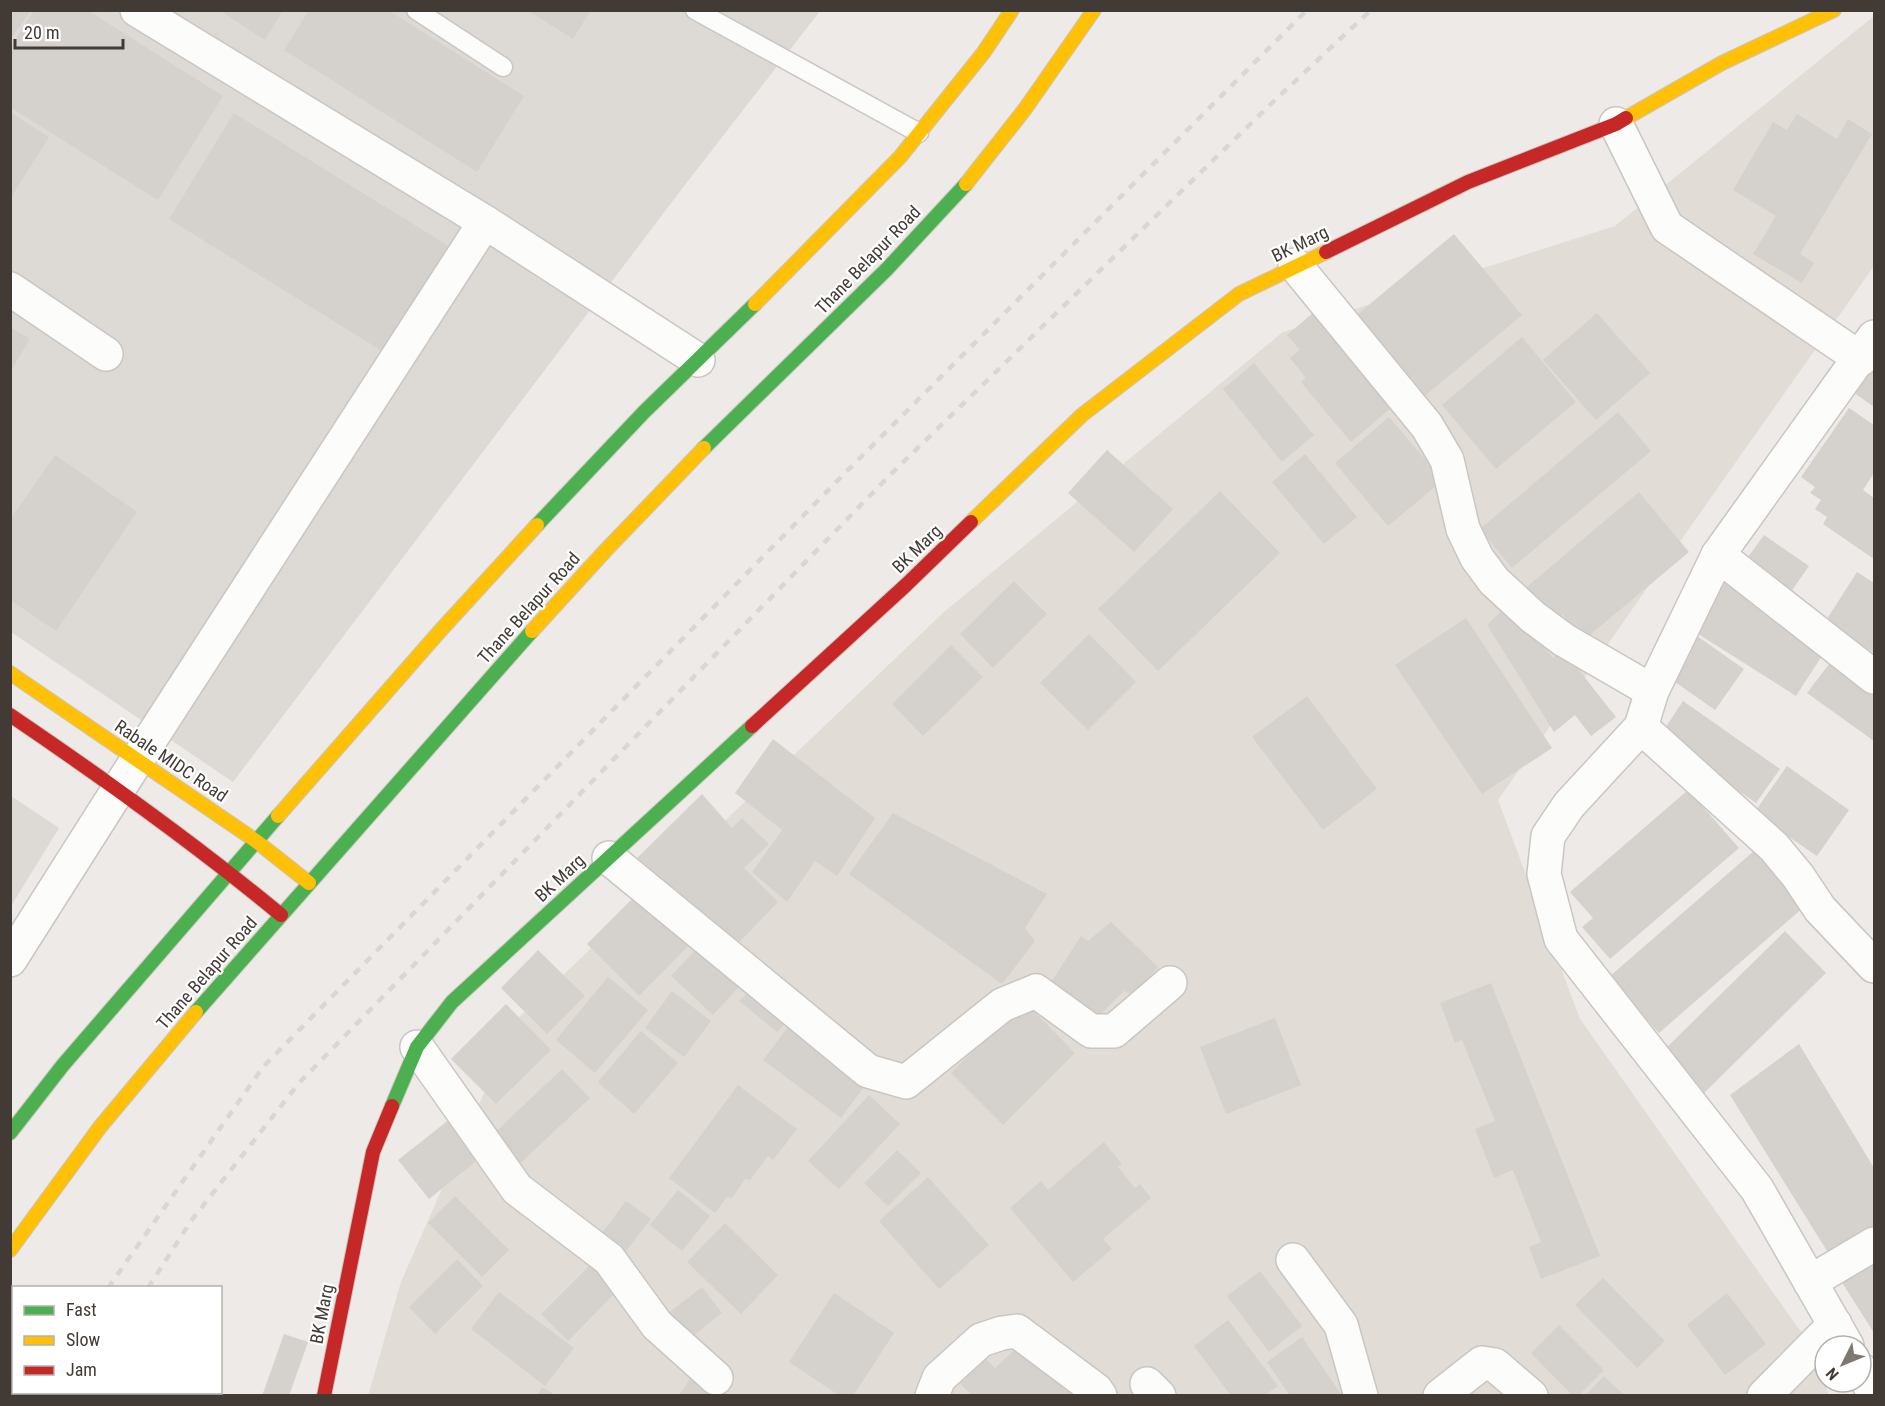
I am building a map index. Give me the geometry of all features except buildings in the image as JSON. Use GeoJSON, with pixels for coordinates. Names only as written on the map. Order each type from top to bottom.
{"type":"FeatureCollection","features":[{"type":"Feature","properties":{"kind":"main road"},"geometry":{"type":"LineString","coordinates":[[10,1133],[63,1065],[256,840],[522,541],[644,412],[812,248],[900,157],[984,52],[1012,10]]}},
{"type":"Feature","properties":{"kind":"main road","name":"Thane Belapur Road"},"geometry":{"type":"LineString","coordinates":[[10,1250],[72,1163],[115,1108],[281,915],[571,587],[692,460],[852,304],[951,202],[1038,92],[1094,10]]}},
{"type":"Feature","properties":{"kind":"main road","name":"BK Marg"},"geometry":{"type":"LineString","coordinates":[[324,1395],[373,1152],[417,1047],[452,1002],[906,585],[1082,415],[1239,294],[1468,182],[1616,124],[1722,63],[1834,10]]}},
{"type":"Feature","properties":{"kind":"main road","name":"Rabale MIDC Road"},"geometry":{"type":"LineString","coordinates":[[10,673],[256,840],[309,884]]}},
{"type":"Feature","properties":{"kind":"main road"},"geometry":{"type":"LineString","coordinates":[[10,715],[119,789],[229,872],[281,915]]}},
{"type":"Feature","properties":{"kind":"street"},"geometry":{"type":"LineString","coordinates":[[137,10],[485,222],[698,360]]}},
{"type":"Feature","properties":{"kind":"street"},"geometry":{"type":"LineString","coordinates":[[1616,124],[1667,227],[1868,348],[1718,555],[1652,691],[1641,727],[1569,805],[1548,836],[1544,874],[1561,939],[1757,1189],[1840,1334]]}},
{"type":"Feature","properties":{"kind":"street"},"geometry":{"type":"LineString","coordinates":[[10,960],[485,222]]}},
{"type":"Feature","properties":{"kind":"street"},"geometry":{"type":"LineString","coordinates":[[1295,266],[1427,426],[1447,460],[1463,529],[1477,558],[1494,581],[1533,617],[1564,640],[1652,691]]}},
{"type":"Feature","properties":{"kind":"street"},"geometry":{"type":"LineString","coordinates":[[10,289],[106,354]]}},
{"type":"Feature","properties":{"kind":"street"},"geometry":{"type":"LineString","coordinates":[[1718,555],[1875,677]]}},
{"type":"Feature","properties":{"kind":"street"},"geometry":{"type":"LineString","coordinates":[[1641,727],[1774,847],[1798,876],[1820,909],[1875,966]]}},
{"type":"Feature","properties":{"kind":"street"},"geometry":{"type":"LineString","coordinates":[[609,858],[868,1071],[906,1082],[1002,1005],[1036,991],[1091,1031],[1114,1031],[1170,983]]}},
{"type":"Feature","properties":{"kind":"street"},"geometry":{"type":"LineString","coordinates":[[417,1047],[517,1189],[609,1258],[657,1325],[716,1378]]}},
{"type":"Feature","properties":{"kind":"street"},"geometry":{"type":"LineString","coordinates":[[1810,1282],[1875,1244]]}},
{"type":"Feature","properties":{"kind":"street"},"geometry":{"type":"LineString","coordinates":[[1293,1260],[1341,1325],[1361,1395]]}},
{"type":"Feature","properties":{"kind":"street"},"geometry":{"type":"LineString","coordinates":[[932,1395],[939,1378],[981,1340],[1017,1331],[1100,1395]]}},
{"type":"Feature","properties":{"kind":"street"},"geometry":{"type":"LineString","coordinates":[[1764,1395],[1813,1357]]}},
{"type":"Feature","properties":{"kind":"street"},"geometry":{"type":"LineString","coordinates":[[1440,1395],[1482,1363],[1495,1365],[1531,1395]]}},
{"type":"Feature","properties":{"kind":"lane"},"geometry":{"type":"LineString","coordinates":[[416,10],[503,67]]}},
{"type":"Feature","properties":{"kind":"lane"},"geometry":{"type":"LineString","coordinates":[[695,10],[919,133]]}},
{"type":"Feature","properties":{"kind":"shaded area"},"geometry":{"type":"Polygon","coordinates":[[[10,11],[820,11],[681,190],[233,782],[11,632],[10,11]]]}},
{"type":"Feature","properties":{"kind":"shaded area"},"geometry":{"type":"Polygon","coordinates":[[[1874,16],[1874,266],[1498,800],[1580,1019],[1808,1342],[1813,1355],[1813,1394],[1829,1395],[368,1396],[401,1282],[516,1020],[944,612],[1283,332],[1615,226],[1874,16]]]}},
{"type":"Feature","properties":{"kind":"shaded area"},"geometry":{"type":"Polygon","coordinates":[[[11,796],[59,828],[11,906],[11,796]]]}},
{"type":"Feature","properties":{"kind":"railway"},"geometry":{"type":"LineString","coordinates":[[109,1286],[263,1067],[845,473],[1307,10]]}},
{"type":"Feature","properties":{"kind":"railway"},"geometry":{"type":"LineString","coordinates":[[149,1286],[191,1221],[299,1083],[890,475],[1273,102],[1371,10]]}},
{"type":"Feature","properties":{"kind":"traffic: fast"},"geometry":{"type":"LineString","coordinates":[[704,448],[887,269],[966,184]]}},
{"type":"Feature","properties":{"kind":"traffic: fast"},"geometry":{"type":"LineString","coordinates":[[537,525],[644,412],[755,304]]}},
{"type":"Feature","properties":{"kind":"traffic: fast"},"geometry":{"type":"LineString","coordinates":[[196,1012],[532,631]]}},
{"type":"Feature","properties":{"kind":"traffic: fast"},"geometry":{"type":"LineString","coordinates":[[392,1106],[417,1047],[452,1002],[752,726]]}},
{"type":"Feature","properties":{"kind":"traffic: fast"},"geometry":{"type":"LineString","coordinates":[[10,1133],[63,1065],[278,816]]}},
{"type":"Feature","properties":{"kind":"traffic: slow"},"geometry":{"type":"LineString","coordinates":[[755,304],[900,157],[984,52],[1012,10]]}},
{"type":"Feature","properties":{"kind":"traffic: slow"},"geometry":{"type":"LineString","coordinates":[[966,184],[1025,109],[1094,10]]}},
{"type":"Feature","properties":{"kind":"traffic: slow"},"geometry":{"type":"LineString","coordinates":[[1626,118],[1722,63],[1834,10]]}},
{"type":"Feature","properties":{"kind":"traffic: slow"},"geometry":{"type":"LineString","coordinates":[[971,522],[1082,415],[1239,294],[1326,252]]}},
{"type":"Feature","properties":{"kind":"traffic: slow"},"geometry":{"type":"LineString","coordinates":[[532,631],[704,448]]}},
{"type":"Feature","properties":{"kind":"traffic: slow"},"geometry":{"type":"LineString","coordinates":[[278,816],[440,631],[537,525]]}},
{"type":"Feature","properties":{"kind":"traffic: slow"},"geometry":{"type":"LineString","coordinates":[[10,673],[256,841],[309,883]]}},
{"type":"Feature","properties":{"kind":"traffic: slow"},"geometry":{"type":"LineString","coordinates":[[10,1250],[100,1127],[196,1012]]}},
{"type":"Feature","properties":{"kind":"traffic: jam"},"geometry":{"type":"LineString","coordinates":[[1326,252],[1468,182],[1616,124],[1626,118]]}},
{"type":"Feature","properties":{"kind":"traffic: jam"},"geometry":{"type":"LineString","coordinates":[[752,726],[971,522]]}},
{"type":"Feature","properties":{"kind":"traffic: jam"},"geometry":{"type":"LineString","coordinates":[[10,715],[148,812],[281,915]]}},
{"type":"Feature","properties":{"kind":"traffic: jam"},"geometry":{"type":"LineString","coordinates":[[324,1396],[373,1152],[392,1106]]}}]}
